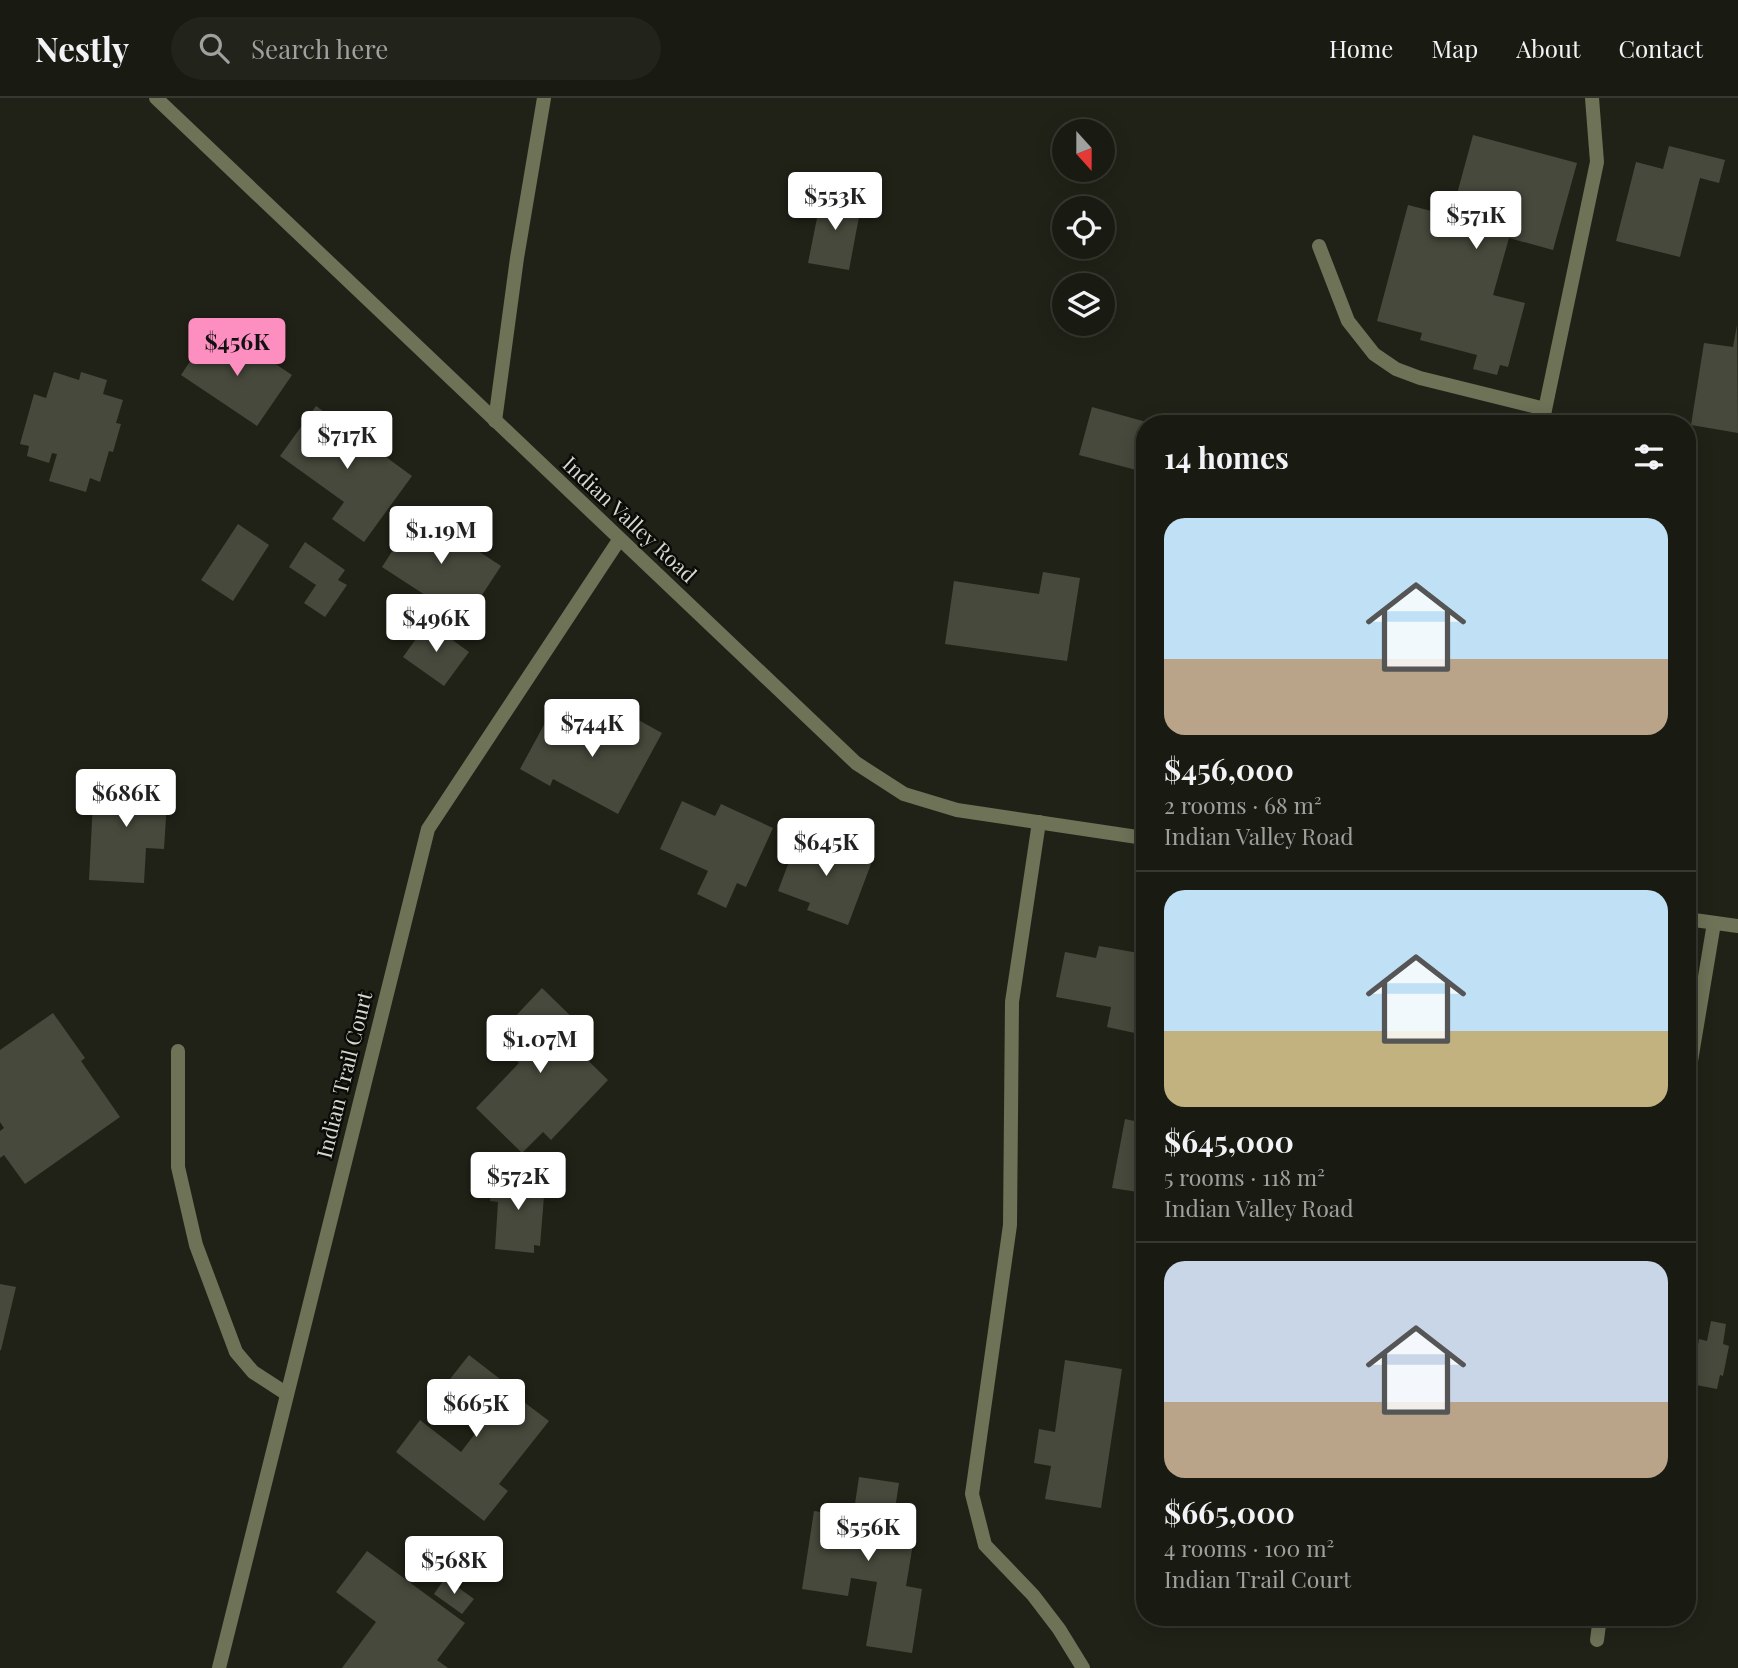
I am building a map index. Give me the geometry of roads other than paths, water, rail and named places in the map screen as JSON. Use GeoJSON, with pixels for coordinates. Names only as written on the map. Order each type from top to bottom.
{"type":"FeatureCollection","features":[{"type":"Feature","properties":{"kind":"street","name":"Indian Valley Road"},"geometry":{"type":"LineString","coordinates":[[156,98],[856,763],[904,794],[957,810],[1136,837]]}},
{"type":"Feature","properties":{"kind":"street"},"geometry":{"type":"LineString","coordinates":[[495,421],[517,258],[544,98]]}},
{"type":"Feature","properties":{"kind":"street"},"geometry":{"type":"LineString","coordinates":[[1543,415],[1597,162],[1592,98]]}},
{"type":"Feature","properties":{"kind":"street"},"geometry":{"type":"LineString","coordinates":[[1319,246],[1348,321],[1374,354],[1396,369],[1420,378],[1540,415]]}},
{"type":"Feature","properties":{"kind":"street","name":"Indian Trail Court"},"geometry":{"type":"LineString","coordinates":[[219,1668],[428,829],[620,540]]}},
{"type":"Feature","properties":{"kind":"street"},"geometry":{"type":"LineString","coordinates":[[1039,822],[1012,1002],[1010,1225],[972,1494],[985,1545],[1033,1595],[1059,1629],[1083,1668]]}},
{"type":"Feature","properties":{"kind":"street"},"geometry":{"type":"LineString","coordinates":[[1696,920],[1738,926]]}},
{"type":"Feature","properties":{"kind":"street"},"geometry":{"type":"LineString","coordinates":[[1696,1032],[1714,923]]}},
{"type":"Feature","properties":{"kind":"street"},"geometry":{"type":"LineString","coordinates":[[177,1051],[178,1167],[196,1245],[236,1352],[253,1372],[287,1395]]}},
{"type":"Feature","properties":{"kind":"street"},"geometry":{"type":"LineString","coordinates":[[1597,1640],[1599,1626]]}}]}
